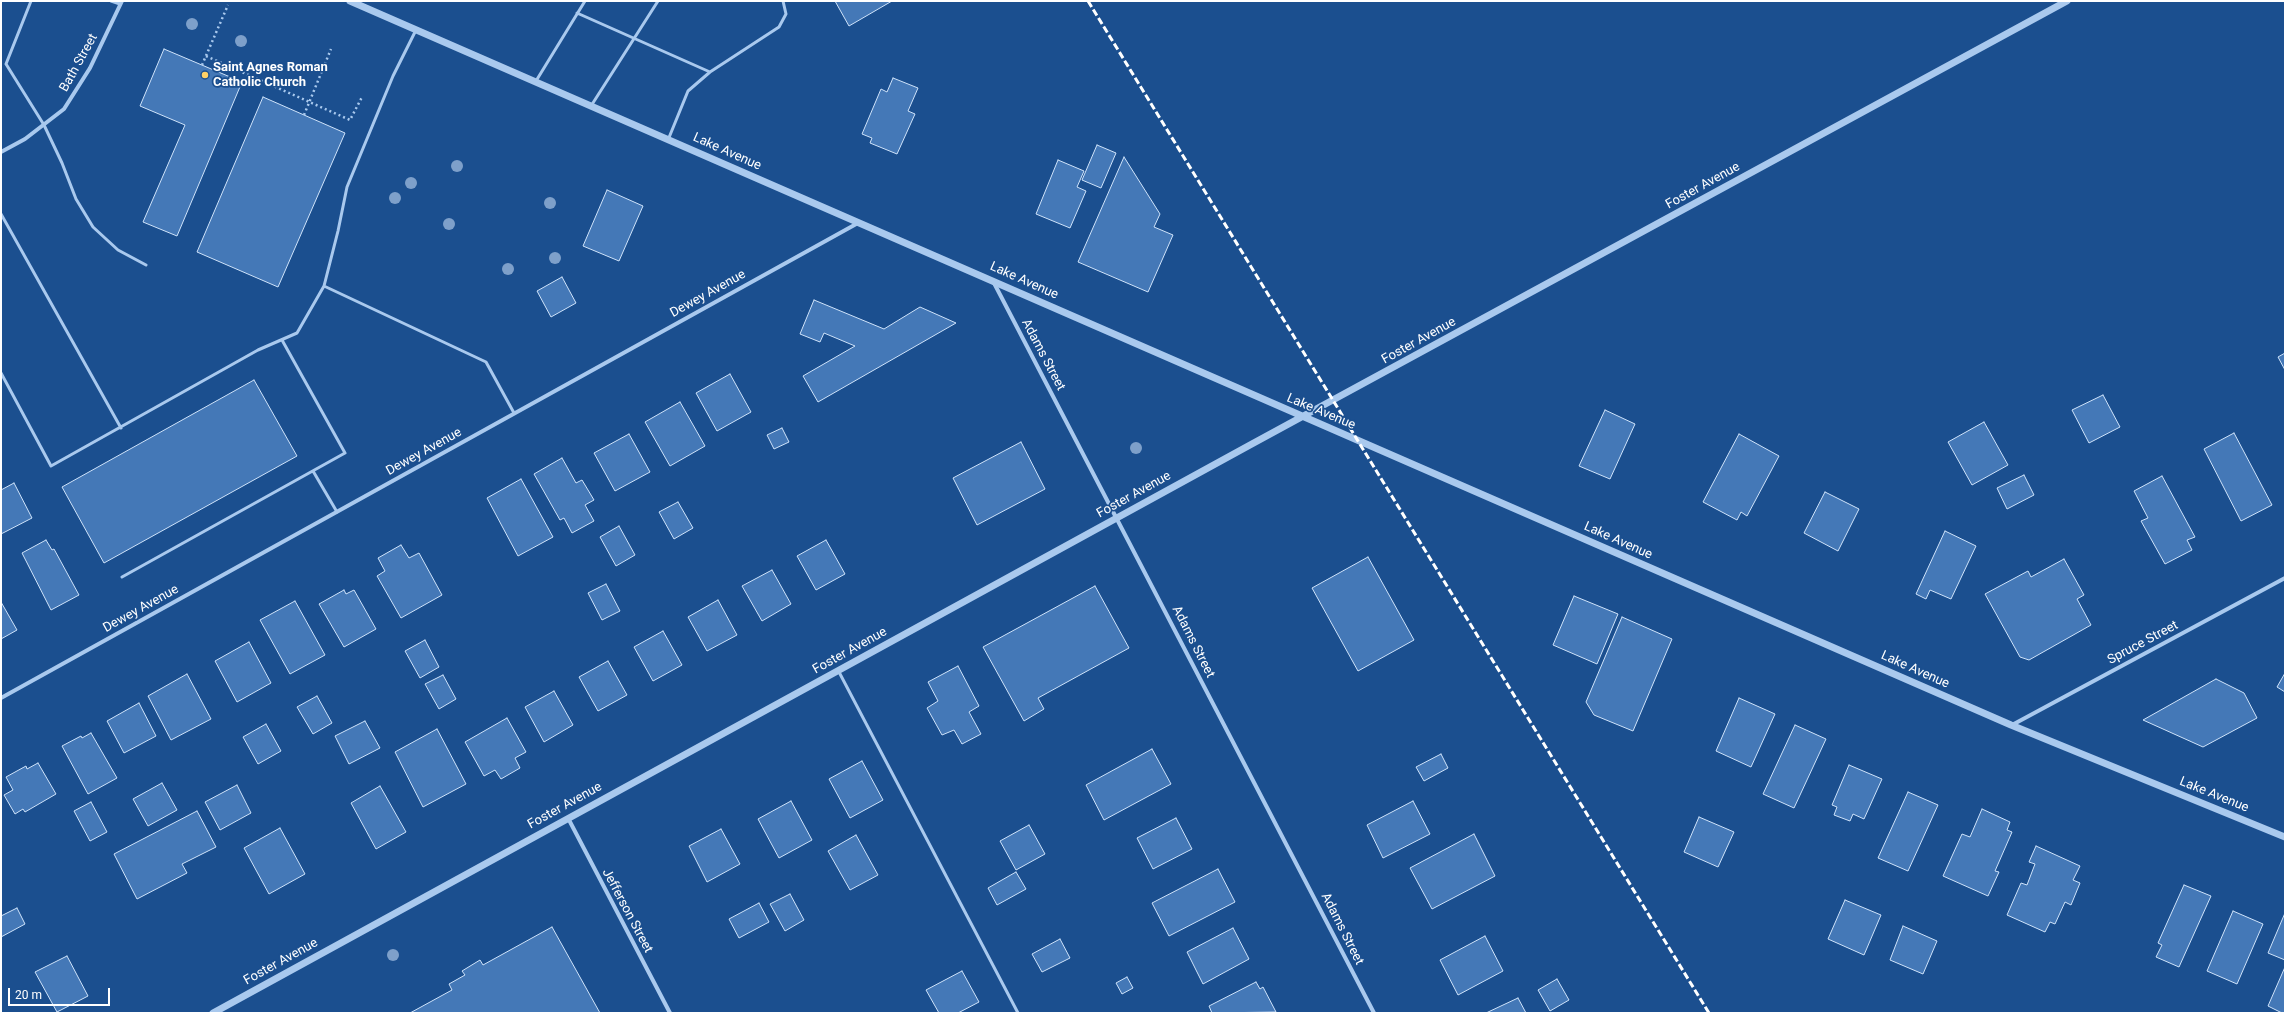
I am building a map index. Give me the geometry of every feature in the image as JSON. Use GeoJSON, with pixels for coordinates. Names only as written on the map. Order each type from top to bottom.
{"type":"FeatureCollection","features":[{"type":"Feature","properties":{"kind":"street","name":"Lake Avenue"},"geometry":{"type":"LineString","coordinates":[[350,1],[2011,725],[2285,836]]}},
{"type":"Feature","properties":{"kind":"street","name":"Foster Avenue"},"geometry":{"type":"LineString","coordinates":[[213,1013],[568,818],[839,672],[1302,417],[2067,1]]}},
{"type":"Feature","properties":{"kind":"street","name":"Bath Street"},"geometry":{"type":"LineString","coordinates":[[1,152],[44,125],[64,109],[90,68],[121,3]]}},
{"type":"Feature","properties":{"kind":"street","name":"Dewey Avenue"},"geometry":{"type":"LineString","coordinates":[[1,698],[858,223]]}},
{"type":"Feature","properties":{"kind":"street","name":"Adams Street"},"geometry":{"type":"LineString","coordinates":[[993,280],[1374,1013]]}},
{"type":"Feature","properties":{"kind":"street","name":"Spruce Street"},"geometry":{"type":"LineString","coordinates":[[2011,725],[2285,578]]}},
{"type":"Feature","properties":{"kind":"street","name":"Jefferson Street"},"geometry":{"type":"LineString","coordinates":[[568,818],[670,1013]]}},
{"type":"Feature","properties":{"kind":"lane"},"geometry":{"type":"LineString","coordinates":[[31,1],[6,64],[44,125],[62,163],[76,199],[93,227],[118,250],[146,265]]}},
{"type":"Feature","properties":{"kind":"lane"},"geometry":{"type":"LineString","coordinates":[[111,1],[121,3]]}},
{"type":"Feature","properties":{"kind":"lane"},"geometry":{"type":"LineString","coordinates":[[536,82],[577,13],[586,1]]}},
{"type":"Feature","properties":{"kind":"lane"},"geometry":{"type":"LineString","coordinates":[[591,106],[658,1]]}},
{"type":"Feature","properties":{"kind":"lane"},"geometry":{"type":"LineString","coordinates":[[668,140],[688,91],[710,72],[779,27],[786,14],[783,1]]}},
{"type":"Feature","properties":{"kind":"lane"},"geometry":{"type":"LineString","coordinates":[[577,13],[710,72]]}},
{"type":"Feature","properties":{"kind":"lane"},"geometry":{"type":"LineString","coordinates":[[1,373],[51,466],[258,350],[297,333],[324,286],[347,187],[392,76],[416,30]]}},
{"type":"Feature","properties":{"kind":"lane"},"geometry":{"type":"LineString","coordinates":[[1,214],[121,428]]}},
{"type":"Feature","properties":{"kind":"lane"},"geometry":{"type":"LineString","coordinates":[[324,286],[486,362],[514,413]]}},
{"type":"Feature","properties":{"kind":"lane"},"geometry":{"type":"LineString","coordinates":[[122,577],[345,453],[282,340]]}},
{"type":"Feature","properties":{"kind":"lane"},"geometry":{"type":"LineString","coordinates":[[313,471],[337,512]]}},
{"type":"Feature","properties":{"kind":"lane"},"geometry":{"type":"LineString","coordinates":[[839,672],[1018,1013]]}},
{"type":"Feature","properties":{"kind":"path"},"geometry":{"type":"LineString","coordinates":[[202,65],[228,5]]}},
{"type":"Feature","properties":{"kind":"path"},"geometry":{"type":"LineString","coordinates":[[304,115],[331,49]]}},
{"type":"Feature","properties":{"kind":"path"},"geometry":{"type":"LineString","coordinates":[[206,56],[347,119]]}},
{"type":"Feature","properties":{"kind":"building"},"geometry":{"type":"Polygon","coordinates":[[[835,1],[892,1],[849,26],[835,1]]]}},
{"type":"Feature","properties":{"kind":"building"},"geometry":{"type":"Polygon","coordinates":[[[164,49],[242,82],[177,236],[143,222],[185,125],[140,106],[164,49]]]}},
{"type":"Feature","properties":{"kind":"building"},"geometry":{"type":"Polygon","coordinates":[[[893,78],[918,88],[908,111],[915,114],[897,154],[870,143],[872,138],[862,134],[881,89],[887,92],[893,78]]]}},
{"type":"Feature","properties":{"kind":"building"},"geometry":{"type":"Polygon","coordinates":[[[263,97],[345,133],[278,287],[197,252],[263,97]]]}},
{"type":"Feature","properties":{"kind":"building"},"geometry":{"type":"Polygon","coordinates":[[[1097,145],[1116,153],[1101,188],[1082,180],[1097,145]]]}},
{"type":"Feature","properties":{"kind":"building"},"geometry":{"type":"Polygon","coordinates":[[[1124,157],[1160,214],[1154,227],[1173,235],[1148,292],[1078,262],[1124,157]]]}},
{"type":"Feature","properties":{"kind":"building"},"geometry":{"type":"Polygon","coordinates":[[[1058,160],[1084,171],[1077,187],[1086,191],[1070,228],[1036,214],[1058,160]]]}},
{"type":"Feature","properties":{"kind":"building"},"geometry":{"type":"Polygon","coordinates":[[[607,190],[643,206],[619,261],[583,246],[607,190]]]}},
{"type":"Feature","properties":{"kind":"building"},"geometry":{"type":"Polygon","coordinates":[[[562,277],[576,303],[551,317],[537,291],[562,277]]]}},
{"type":"Feature","properties":{"kind":"building"},"geometry":{"type":"Polygon","coordinates":[[[814,300],[884,329],[920,307],[956,323],[818,402],[803,376],[855,346],[824,333],[820,342],[800,334],[814,300]]]}},
{"type":"Feature","properties":{"kind":"building"},"geometry":{"type":"Polygon","coordinates":[[[2285,353],[2285,370],[2278,357],[2285,353]]]}},
{"type":"Feature","properties":{"kind":"building"},"geometry":{"type":"Polygon","coordinates":[[[730,374],[751,412],[717,431],[696,393],[730,374]]]}},
{"type":"Feature","properties":{"kind":"building"},"geometry":{"type":"Polygon","coordinates":[[[254,380],[297,456],[104,563],[62,487],[254,380]]]}},
{"type":"Feature","properties":{"kind":"building"},"geometry":{"type":"Polygon","coordinates":[[[2103,395],[2120,427],[2089,443],[2072,410],[2103,395]]]}},
{"type":"Feature","properties":{"kind":"building"},"geometry":{"type":"Polygon","coordinates":[[[680,402],[705,446],[670,466],[645,422],[680,402]]]}},
{"type":"Feature","properties":{"kind":"building"},"geometry":{"type":"Polygon","coordinates":[[[1605,410],[1635,424],[1610,479],[1579,466],[1605,410]]]}},
{"type":"Feature","properties":{"kind":"building"},"geometry":{"type":"Polygon","coordinates":[[[1984,422],[2008,465],[1972,485],[1948,442],[1984,422]]]}},
{"type":"Feature","properties":{"kind":"building"},"geometry":{"type":"Polygon","coordinates":[[[782,428],[789,442],[774,449],[767,435],[782,428]]]}},
{"type":"Feature","properties":{"kind":"building"},"geometry":{"type":"Polygon","coordinates":[[[2234,433],[2272,505],[2241,521],[2204,449],[2234,433]]]}},
{"type":"Feature","properties":{"kind":"building"},"geometry":{"type":"Polygon","coordinates":[[[629,434],[650,472],[615,491],[594,453],[629,434]]]}},
{"type":"Feature","properties":{"kind":"building"},"geometry":{"type":"Polygon","coordinates":[[[1739,434],[1779,456],[1747,516],[1741,512],[1737,520],[1703,502],[1739,434]]]}},
{"type":"Feature","properties":{"kind":"building"},"geometry":{"type":"Polygon","coordinates":[[[1021,442],[1045,489],[977,525],[953,478],[1021,442]]]}},
{"type":"Feature","properties":{"kind":"building"},"geometry":{"type":"Polygon","coordinates":[[[562,458],[576,483],[582,480],[594,500],[585,505],[594,521],[572,533],[564,518],[560,520],[534,474],[562,458]]]}},
{"type":"Feature","properties":{"kind":"building"},"geometry":{"type":"Polygon","coordinates":[[[2024,475],[2034,495],[2007,509],[1997,488],[2024,475]]]}},
{"type":"Feature","properties":{"kind":"building"},"geometry":{"type":"Polygon","coordinates":[[[2162,476],[2195,537],[2187,540],[2192,550],[2165,564],[2141,521],[2148,518],[2134,491],[2162,476]]]}},
{"type":"Feature","properties":{"kind":"building"},"geometry":{"type":"Polygon","coordinates":[[[521,479],[553,537],[518,556],[487,498],[521,479]]]}},
{"type":"Feature","properties":{"kind":"building"},"geometry":{"type":"Polygon","coordinates":[[[14,483],[32,518],[1,534],[1,490],[14,483]]]}},
{"type":"Feature","properties":{"kind":"building"},"geometry":{"type":"Polygon","coordinates":[[[1825,492],[1859,509],[1838,551],[1804,533],[1825,492]]]}},
{"type":"Feature","properties":{"kind":"building"},"geometry":{"type":"Polygon","coordinates":[[[678,502],[693,528],[674,539],[659,512],[678,502]]]}},
{"type":"Feature","properties":{"kind":"building"},"geometry":{"type":"Polygon","coordinates":[[[619,526],[635,555],[616,566],[600,537],[619,526]]]}},
{"type":"Feature","properties":{"kind":"building"},"geometry":{"type":"Polygon","coordinates":[[[1945,531],[1976,546],[1951,599],[1930,590],[1926,599],[1916,594],[1945,531]]]}},
{"type":"Feature","properties":{"kind":"building"},"geometry":{"type":"Polygon","coordinates":[[[46,540],[52,550],[54,549],[79,595],[51,610],[22,553],[46,540]]]}},
{"type":"Feature","properties":{"kind":"building"},"geometry":{"type":"Polygon","coordinates":[[[826,540],[845,574],[816,590],[797,556],[826,540]]]}},
{"type":"Feature","properties":{"kind":"building"},"geometry":{"type":"Polygon","coordinates":[[[401,545],[409,558],[419,553],[442,595],[401,618],[377,576],[385,571],[378,558],[401,545]]]}},
{"type":"Feature","properties":{"kind":"building"},"geometry":{"type":"Polygon","coordinates":[[[1368,557],[1414,640],[1358,671],[1312,588],[1368,557]]]}},
{"type":"Feature","properties":{"kind":"building"},"geometry":{"type":"Polygon","coordinates":[[[2064,559],[2084,595],[2077,599],[2091,625],[2029,660],[2020,657],[1985,594],[2028,571],[2031,577],[2064,559]]]}},
{"type":"Feature","properties":{"kind":"building"},"geometry":{"type":"Polygon","coordinates":[[[772,570],[791,604],[762,621],[742,586],[772,570]]]}},
{"type":"Feature","properties":{"kind":"building"},"geometry":{"type":"Polygon","coordinates":[[[606,584],[620,611],[602,620],[588,593],[606,584]]]}},
{"type":"Feature","properties":{"kind":"building"},"geometry":{"type":"Polygon","coordinates":[[[1095,586],[1129,648],[1038,698],[1044,709],[1024,721],[983,647],[1095,586]]]}},
{"type":"Feature","properties":{"kind":"building"},"geometry":{"type":"Polygon","coordinates":[[[344,590],[346,594],[354,590],[376,629],[344,647],[319,604],[344,590]]]}},
{"type":"Feature","properties":{"kind":"building"},"geometry":{"type":"Polygon","coordinates":[[[1574,596],[1618,614],[1597,664],[1553,645],[1574,596]]]}},
{"type":"Feature","properties":{"kind":"building"},"geometry":{"type":"Polygon","coordinates":[[[718,600],[737,635],[707,651],[688,617],[718,600]]]}},
{"type":"Feature","properties":{"kind":"building"},"geometry":{"type":"Polygon","coordinates":[[[295,601],[325,655],[290,674],[260,620],[295,601]]]}},
{"type":"Feature","properties":{"kind":"building"},"geometry":{"type":"Polygon","coordinates":[[[1,602],[17,630],[1,639],[1,602]]]}},
{"type":"Feature","properties":{"kind":"building"},"geometry":{"type":"Polygon","coordinates":[[[1622,617],[1672,639],[1633,731],[1594,715],[1586,702],[1622,617]]]}},
{"type":"Feature","properties":{"kind":"building"},"geometry":{"type":"Polygon","coordinates":[[[663,631],[682,665],[653,681],[634,647],[663,631]]]}},
{"type":"Feature","properties":{"kind":"building"},"geometry":{"type":"Polygon","coordinates":[[[425,640],[439,667],[420,678],[405,651],[425,640]]]}},
{"type":"Feature","properties":{"kind":"building"},"geometry":{"type":"Polygon","coordinates":[[[249,642],[271,683],[237,702],[215,661],[249,642]]]}},
{"type":"Feature","properties":{"kind":"building"},"geometry":{"type":"Polygon","coordinates":[[[608,661],[627,695],[598,711],[579,677],[608,661]]]}},
{"type":"Feature","properties":{"kind":"building"},"geometry":{"type":"Polygon","coordinates":[[[958,666],[979,706],[969,712],[981,734],[962,744],[954,730],[942,735],[927,708],[938,701],[928,682],[958,666]]]}},
{"type":"Feature","properties":{"kind":"building"},"geometry":{"type":"Polygon","coordinates":[[[2285,673],[2285,692],[2277,687],[2285,673]]]}},
{"type":"Feature","properties":{"kind":"building"},"geometry":{"type":"Polygon","coordinates":[[[187,674],[211,719],[171,740],[148,696],[187,674]]]}},
{"type":"Feature","properties":{"kind":"building"},"geometry":{"type":"Polygon","coordinates":[[[443,675],[456,699],[439,709],[425,684],[443,675]]]}},
{"type":"Feature","properties":{"kind":"building"},"geometry":{"type":"Polygon","coordinates":[[[2216,679],[2244,693],[2257,718],[2203,747],[2143,720],[2216,679]]]}},
{"type":"Feature","properties":{"kind":"building"},"geometry":{"type":"Polygon","coordinates":[[[554,691],[573,725],[544,742],[525,707],[554,691]]]}},
{"type":"Feature","properties":{"kind":"building"},"geometry":{"type":"Polygon","coordinates":[[[317,696],[332,723],[313,734],[297,707],[317,696]]]}},
{"type":"Feature","properties":{"kind":"building"},"geometry":{"type":"Polygon","coordinates":[[[1739,698],[1775,714],[1751,767],[1716,751],[1739,698]]]}},
{"type":"Feature","properties":{"kind":"building"},"geometry":{"type":"Polygon","coordinates":[[[139,703],[156,736],[124,753],[107,721],[139,703]]]}},
{"type":"Feature","properties":{"kind":"building"},"geometry":{"type":"Polygon","coordinates":[[[507,718],[526,752],[515,758],[520,768],[501,779],[495,770],[484,776],[465,742],[507,718]]]}},
{"type":"Feature","properties":{"kind":"building"},"geometry":{"type":"Polygon","coordinates":[[[365,721],[380,748],[349,764],[335,736],[365,721]]]}},
{"type":"Feature","properties":{"kind":"building"},"geometry":{"type":"Polygon","coordinates":[[[266,724],[281,751],[258,764],[243,737],[266,724]]]}},
{"type":"Feature","properties":{"kind":"building"},"geometry":{"type":"Polygon","coordinates":[[[1795,725],[1826,739],[1794,808],[1763,794],[1795,725]]]}},
{"type":"Feature","properties":{"kind":"building"},"geometry":{"type":"Polygon","coordinates":[[[437,729],[466,784],[423,807],[395,752],[437,729]]]}},
{"type":"Feature","properties":{"kind":"building"},"geometry":{"type":"Polygon","coordinates":[[[91,733],[117,778],[88,794],[62,746],[81,736],[82,738],[91,733]]]}},
{"type":"Feature","properties":{"kind":"building"},"geometry":{"type":"Polygon","coordinates":[[[1152,749],[1171,784],[1104,820],[1086,785],[1152,749]]]}},
{"type":"Feature","properties":{"kind":"building"},"geometry":{"type":"Polygon","coordinates":[[[1441,754],[1448,768],[1424,781],[1416,767],[1441,754]]]}},
{"type":"Feature","properties":{"kind":"building"},"geometry":{"type":"Polygon","coordinates":[[[862,761],[883,800],[850,818],[829,779],[862,761]]]}},
{"type":"Feature","properties":{"kind":"building"},"geometry":{"type":"Polygon","coordinates":[[[38,763],[56,794],[25,812],[23,809],[15,814],[4,795],[13,790],[6,777],[26,766],[27,769],[38,763]]]}},
{"type":"Feature","properties":{"kind":"building"},"geometry":{"type":"Polygon","coordinates":[[[1849,765],[1882,779],[1864,819],[1853,814],[1850,821],[1834,815],[1837,807],[1832,805],[1849,765]]]}},
{"type":"Feature","properties":{"kind":"building"},"geometry":{"type":"Polygon","coordinates":[[[162,783],[177,810],[148,826],[133,799],[162,783]]]}},
{"type":"Feature","properties":{"kind":"building"},"geometry":{"type":"Polygon","coordinates":[[[237,785],[251,813],[220,830],[205,802],[237,785]]]}},
{"type":"Feature","properties":{"kind":"building"},"geometry":{"type":"Polygon","coordinates":[[[380,786],[406,832],[376,849],[351,803],[380,786]]]}},
{"type":"Feature","properties":{"kind":"building"},"geometry":{"type":"Polygon","coordinates":[[[1908,792],[1938,805],[1908,871],[1878,858],[1908,792]]]}},
{"type":"Feature","properties":{"kind":"building"},"geometry":{"type":"Polygon","coordinates":[[[791,801],[812,840],[779,858],[758,819],[791,801]]]}},
{"type":"Feature","properties":{"kind":"building"},"geometry":{"type":"Polygon","coordinates":[[[1413,801],[1430,834],[1383,858],[1367,825],[1413,801]]]}},
{"type":"Feature","properties":{"kind":"building"},"geometry":{"type":"Polygon","coordinates":[[[91,802],[107,832],[90,841],[74,811],[91,802]]]}},
{"type":"Feature","properties":{"kind":"building"},"geometry":{"type":"Polygon","coordinates":[[[1982,809],[2010,822],[2007,830],[2012,832],[1995,871],[1999,872],[1988,896],[1943,876],[1962,834],[1970,837],[1982,809]]]}},
{"type":"Feature","properties":{"kind":"building"},"geometry":{"type":"Polygon","coordinates":[[[197,811],[216,847],[182,864],[187,873],[137,899],[114,854],[197,811]]]}},
{"type":"Feature","properties":{"kind":"building"},"geometry":{"type":"Polygon","coordinates":[[[1699,817],[1734,832],[1718,867],[1684,852],[1699,817]]]}},
{"type":"Feature","properties":{"kind":"building"},"geometry":{"type":"Polygon","coordinates":[[[1176,818],[1192,849],[1153,869],[1137,838],[1176,818]]]}},
{"type":"Feature","properties":{"kind":"building"},"geometry":{"type":"Polygon","coordinates":[[[1029,825],[1045,854],[1016,870],[1000,841],[1029,825]]]}},
{"type":"Feature","properties":{"kind":"building"},"geometry":{"type":"Polygon","coordinates":[[[280,828],[305,874],[269,894],[244,848],[280,828]]]}},
{"type":"Feature","properties":{"kind":"building"},"geometry":{"type":"Polygon","coordinates":[[[721,829],[740,864],[707,882],[689,846],[721,829]]]}},
{"type":"Feature","properties":{"kind":"building"},"geometry":{"type":"Polygon","coordinates":[[[1474,834],[1495,876],[1432,909],[1410,868],[1474,834]]]}},
{"type":"Feature","properties":{"kind":"building"},"geometry":{"type":"Polygon","coordinates":[[[856,835],[878,875],[850,890],[828,851],[856,835]]]}},
{"type":"Feature","properties":{"kind":"building"},"geometry":{"type":"Polygon","coordinates":[[[2036,846],[2080,866],[2073,880],[2080,883],[2071,905],[2065,902],[2055,924],[2050,922],[2045,932],[2007,915],[2021,883],[2027,885],[2035,864],[2029,862],[2036,846]]]}},
{"type":"Feature","properties":{"kind":"building"},"geometry":{"type":"Polygon","coordinates":[[[1218,869],[1235,902],[1169,936],[1152,903],[1218,869]]]}},
{"type":"Feature","properties":{"kind":"building"},"geometry":{"type":"Polygon","coordinates":[[[1016,872],[1026,889],[997,905],[988,888],[1016,872]]]}},
{"type":"Feature","properties":{"kind":"building"},"geometry":{"type":"Polygon","coordinates":[[[2184,885],[2211,896],[2179,967],[2156,957],[2162,945],[2158,943],[2184,885]]]}},
{"type":"Feature","properties":{"kind":"building"},"geometry":{"type":"Polygon","coordinates":[[[790,894],[804,920],[785,931],[770,904],[790,894]]]}},
{"type":"Feature","properties":{"kind":"building"},"geometry":{"type":"Polygon","coordinates":[[[1845,900],[1881,915],[1864,955],[1828,939],[1845,900]]]}},
{"type":"Feature","properties":{"kind":"building"},"geometry":{"type":"Polygon","coordinates":[[[759,903],[769,922],[739,938],[729,919],[759,903]]]}},
{"type":"Feature","properties":{"kind":"building"},"geometry":{"type":"Polygon","coordinates":[[[17,908],[25,924],[1,937],[1,916],[17,908]]]}},
{"type":"Feature","properties":{"kind":"building"},"geometry":{"type":"Polygon","coordinates":[[[2233,911],[2263,924],[2237,984],[2207,971],[2233,911]]]}},
{"type":"Feature","properties":{"kind":"building"},"geometry":{"type":"Polygon","coordinates":[[[2285,913],[2285,960],[2268,953],[2285,913]]]}},
{"type":"Feature","properties":{"kind":"building"},"geometry":{"type":"Polygon","coordinates":[[[1903,926],[1937,941],[1923,974],[1890,960],[1903,926]]]}},
{"type":"Feature","properties":{"kind":"building"},"geometry":{"type":"Polygon","coordinates":[[[552,927],[600,1013],[410,1013],[452,990],[449,984],[465,975],[462,971],[480,960],[483,965],[552,927]]]}},
{"type":"Feature","properties":{"kind":"building"},"geometry":{"type":"Polygon","coordinates":[[[1233,928],[1249,959],[1203,984],[1187,952],[1233,928]]]}},
{"type":"Feature","properties":{"kind":"building"},"geometry":{"type":"Polygon","coordinates":[[[1485,936],[1503,971],[1458,995],[1440,960],[1485,936]]]}},
{"type":"Feature","properties":{"kind":"building"},"geometry":{"type":"Polygon","coordinates":[[[1060,939],[1070,958],[1042,972],[1032,954],[1060,939]]]}},
{"type":"Feature","properties":{"kind":"building"},"geometry":{"type":"Polygon","coordinates":[[[67,956],[88,996],[57,1012],[35,972],[67,956]]]}},
{"type":"Feature","properties":{"kind":"building"},"geometry":{"type":"Polygon","coordinates":[[[2285,967],[2285,1013],[2282,1013],[2268,1006],[2285,967]]]}},
{"type":"Feature","properties":{"kind":"building"},"geometry":{"type":"Polygon","coordinates":[[[962,971],[979,1002],[958,1013],[939,1013],[926,990],[962,971]]]}},
{"type":"Feature","properties":{"kind":"building"},"geometry":{"type":"Polygon","coordinates":[[[1127,977],[1133,988],[1122,994],[1116,983],[1127,977]]]}},
{"type":"Feature","properties":{"kind":"building"},"geometry":{"type":"Polygon","coordinates":[[[1557,979],[1569,1000],[1550,1011],[1538,990],[1557,979]]]}},
{"type":"Feature","properties":{"kind":"building"},"geometry":{"type":"Polygon","coordinates":[[[1256,982],[1260,989],[1263,987],[1276,1012],[1212,1013],[1209,1006],[1256,982]]]}},
{"type":"Feature","properties":{"kind":"building"},"geometry":{"type":"Polygon","coordinates":[[[1518,998],[1526,1013],[1486,1013],[1518,998]]]}},
{"type":"Feature","properties":{"kind":"railway"},"geometry":{"type":"LineString","coordinates":[[1088,1],[1709,1013]]}},
{"type":"Feature","properties":{"kind":"place","name":"Saint Agnes Roman Catholic Church"},"geometry":{"type":"Point","coordinates":[205,75]}}]}
